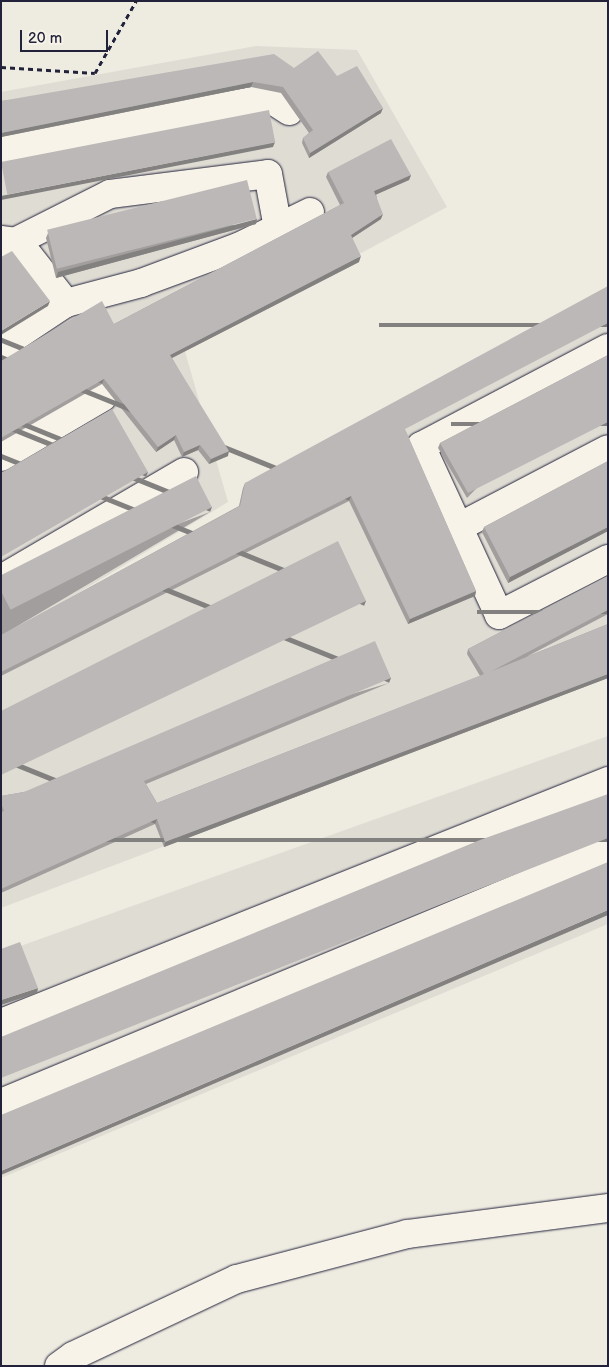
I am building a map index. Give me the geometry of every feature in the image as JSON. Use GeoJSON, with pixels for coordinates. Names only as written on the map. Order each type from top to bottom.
{"type":"FeatureCollection","features":[{"type":"Feature","properties":{"kind":"lane"},"geometry":{"type":"LineString","coordinates":[[1,151],[122,125],[269,98],[288,110]]}},
{"type":"Feature","properties":{"kind":"lane"},"geometry":{"type":"LineString","coordinates":[[66,302],[7,243],[110,194],[268,174],[278,228]]}},
{"type":"Feature","properties":{"kind":"lane"},"geometry":{"type":"LineString","coordinates":[[1,346],[66,302],[141,283],[238,247],[310,212]]}},
{"type":"Feature","properties":{"kind":"lane"},"geometry":{"type":"LineString","coordinates":[[608,348],[421,446],[499,615],[608,559]]}},
{"type":"Feature","properties":{"kind":"lane"},"geometry":{"type":"LineString","coordinates":[[1,457],[103,397]]}},
{"type":"Feature","properties":{"kind":"lane"},"geometry":{"type":"LineString","coordinates":[[458,527],[608,449]]}},
{"type":"Feature","properties":{"kind":"lane"},"geometry":{"type":"LineString","coordinates":[[1,579],[184,472]]}},
{"type":"Feature","properties":{"kind":"lane"},"geometry":{"type":"LineString","coordinates":[[1,1023],[608,781]]}},
{"type":"Feature","properties":{"kind":"lane"},"geometry":{"type":"LineString","coordinates":[[1,1104],[608,851]]}},
{"type":"Feature","properties":{"kind":"lane"},"geometry":{"type":"LineString","coordinates":[[60,1366],[73,1356],[237,1279],[407,1234],[608,1208]]}},
{"type":"Feature","properties":{"kind":"path"},"geometry":{"type":"LineString","coordinates":[[1,67],[95,73],[136,1]]}},
{"type":"Feature","properties":{"kind":"shaded area"},"geometry":{"type":"Polygon","coordinates":[[[256,46],[357,50],[447,207],[184,348],[228,502],[1,640],[1,92],[256,46]]]}},
{"type":"Feature","properties":{"kind":"shaded area"},"geometry":{"type":"Polygon","coordinates":[[[608,290],[608,678],[1,908],[1,653],[238,511],[243,488],[608,290]]]}},
{"type":"Feature","properties":{"kind":"shaded area"},"geometry":{"type":"Polygon","coordinates":[[[608,736],[608,924],[1,1178],[1,953],[608,736]]]}},
{"type":"Feature","properties":{"kind":"building"},"geometry":{"type":"Polygon","coordinates":[[[318,51],[337,76],[357,66],[383,108],[310,153],[303,138],[313,130],[283,87],[253,82],[1,133],[1,101],[274,54],[294,68],[318,51]]]}},
{"type":"Feature","properties":{"kind":"building"},"geometry":{"type":"Polygon","coordinates":[[[269,110],[275,142],[7,194],[1,162],[269,110]]]}},
{"type":"Feature","properties":{"kind":"building"},"geometry":{"type":"Polygon","coordinates":[[[391,139],[411,175],[374,191],[383,214],[351,235],[361,256],[170,355],[229,451],[211,459],[200,445],[184,452],[176,435],[158,447],[104,379],[1,438],[1,361],[102,301],[114,324],[344,203],[328,172],[391,139]]]}},
{"type":"Feature","properties":{"kind":"building"},"geometry":{"type":"Polygon","coordinates":[[[247,180],[257,219],[57,269],[47,230],[247,180]]]}},
{"type":"Feature","properties":{"kind":"building"},"geometry":{"type":"Polygon","coordinates":[[[12,251],[50,301],[1,331],[1,257],[12,251]]]}},
{"type":"Feature","properties":{"kind":"building"},"geometry":{"type":"Polygon","coordinates":[[[608,286],[608,323],[405,429],[476,591],[410,619],[351,496],[1,672],[1,635],[240,506],[245,483],[608,286]]]}},
{"type":"Feature","properties":{"kind":"building"},"geometry":{"type":"Polygon","coordinates":[[[608,355],[608,422],[468,493],[440,443],[608,355]]]}},
{"type":"Feature","properties":{"kind":"building"},"geometry":{"type":"Polygon","coordinates":[[[112,409],[148,472],[1,557],[1,473],[112,409]]]}},
{"type":"Feature","properties":{"kind":"building"},"geometry":{"type":"Polygon","coordinates":[[[608,461],[608,527],[510,577],[484,527],[608,461]]]}},
{"type":"Feature","properties":{"kind":"building"},"geometry":{"type":"Polygon","coordinates":[[[196,476],[212,507],[11,610],[1,591],[1,575],[196,476]]]}},
{"type":"Feature","properties":{"kind":"building"},"geometry":{"type":"Polygon","coordinates":[[[338,541],[366,601],[1,775],[1,711],[338,541]]]}},
{"type":"Feature","properties":{"kind":"building"},"geometry":{"type":"Polygon","coordinates":[[[608,576],[608,610],[492,671],[608,624],[608,674],[165,842],[157,819],[1,889],[1,812],[4,811],[1,796],[24,792],[375,641],[391,678],[144,781],[157,803],[484,674],[468,649],[608,576]]]}},
{"type":"Feature","properties":{"kind":"building"},"geometry":{"type":"Polygon","coordinates":[[[608,794],[608,838],[1,1078],[1,1037],[480,840],[608,794]]]}},
{"type":"Feature","properties":{"kind":"building"},"geometry":{"type":"Polygon","coordinates":[[[608,862],[608,910],[1,1171],[1,1115],[608,862]]]}},
{"type":"Feature","properties":{"kind":"building"},"geometry":{"type":"Polygon","coordinates":[[[20,942],[38,988],[1,1000],[1,949],[20,942]]]}}]}
